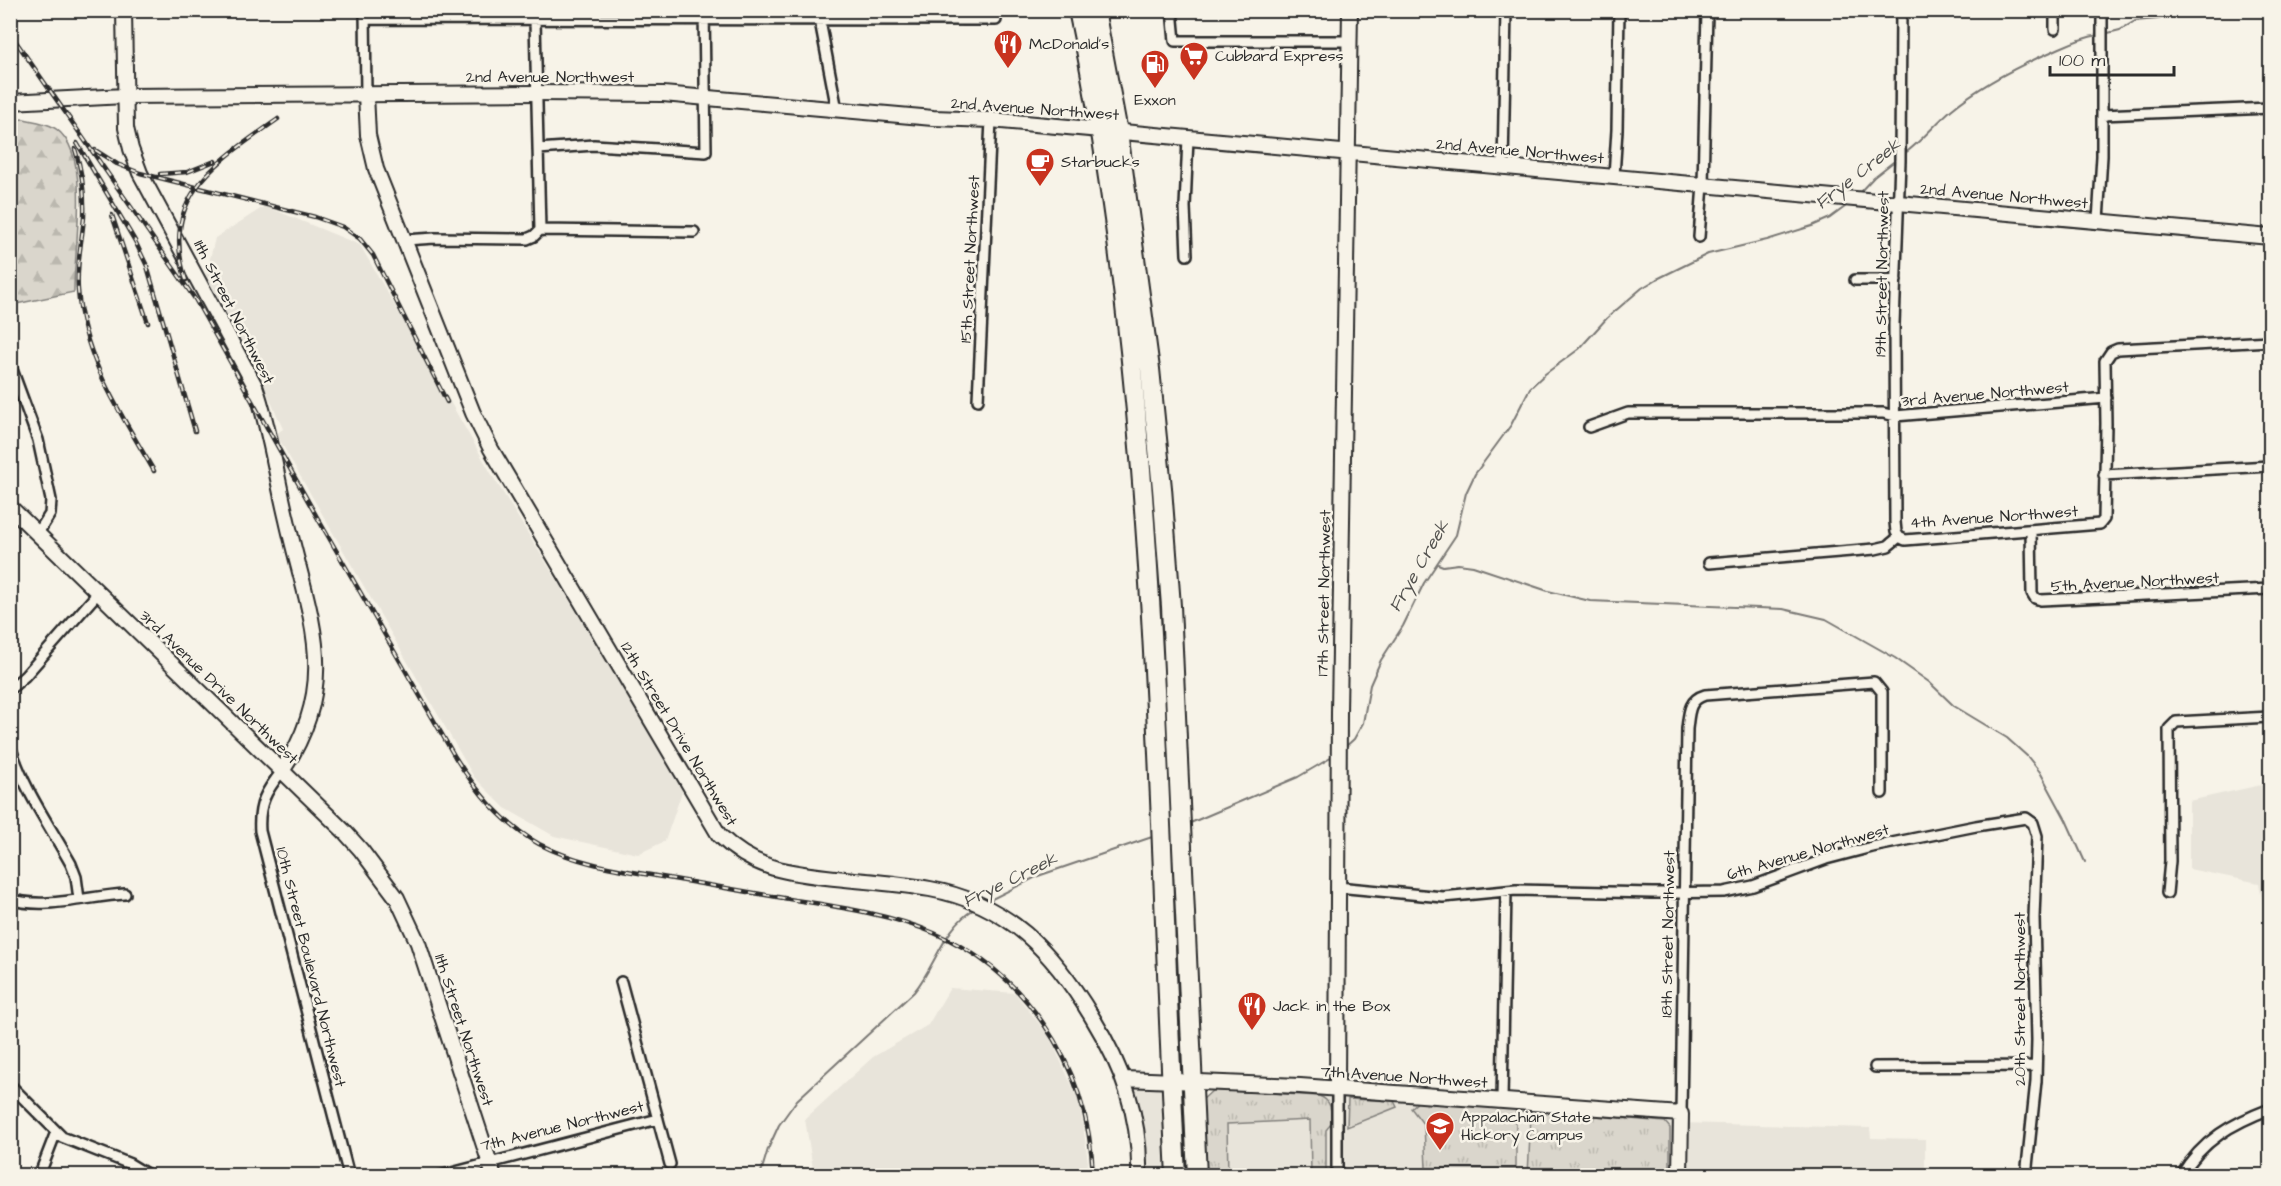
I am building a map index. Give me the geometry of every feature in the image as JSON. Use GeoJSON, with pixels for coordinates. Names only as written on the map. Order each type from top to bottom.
{"type":"FeatureCollection","features":[{"type":"Feature","properties":{"kind":"highway"},"geometry":{"type":"LineString","coordinates":[[1078,10],[1110,131],[1150,369],[1164,513],[1172,629],[1197,1176]]}},
{"type":"Feature","properties":{"kind":"highway"},"geometry":{"type":"LineString","coordinates":[[1095,10],[1110,131],[1142,488],[1155,696],[1176,1176]]}},
{"type":"Feature","properties":{"kind":"street","name":"11th Street Northwest"},"geometry":{"type":"LineString","coordinates":[[124,10],[125,96],[130,149],[140,173],[251,375],[264,411],[287,522],[313,623],[316,648],[315,684],[308,719],[299,742],[282,771]]}},
{"type":"Feature","properties":{"kind":"street"},"geometry":{"type":"LineString","coordinates":[[538,149],[594,145],[706,152],[704,10]]}},
{"type":"Feature","properties":{"kind":"street"},"geometry":{"type":"LineString","coordinates":[[1172,10],[1175,41],[1349,41]]}},
{"type":"Feature","properties":{"kind":"street","name":"17th Street Northwest"},"geometry":{"type":"LineString","coordinates":[[1337,1176],[1338,887],[1350,10]]}},
{"type":"Feature","properties":{"kind":"street"},"geometry":{"type":"LineString","coordinates":[[1503,166],[1506,10]]}},
{"type":"Feature","properties":{"kind":"street"},"geometry":{"type":"LineString","coordinates":[[1614,176],[1617,130],[1618,10]]}},
{"type":"Feature","properties":{"kind":"street"},"geometry":{"type":"LineString","coordinates":[[1699,237],[1703,185],[1707,10]]}},
{"type":"Feature","properties":{"kind":"street","name":"19th Street Northwest"},"geometry":{"type":"LineString","coordinates":[[1899,537],[1895,522],[1895,416],[1900,10]]}},
{"type":"Feature","properties":{"kind":"street"},"geometry":{"type":"LineString","coordinates":[[2055,10],[2055,29]]}},
{"type":"Feature","properties":{"kind":"street"},"geometry":{"type":"LineString","coordinates":[[2098,221],[2102,156],[2102,10]]}},
{"type":"Feature","properties":{"kind":"street"},"geometry":{"type":"LineString","coordinates":[[366,94],[365,15],[535,20],[996,20]]}},
{"type":"Feature","properties":{"kind":"street"},"geometry":{"type":"LineString","coordinates":[[535,20],[540,230]]}},
{"type":"Feature","properties":{"kind":"street"},"geometry":{"type":"LineString","coordinates":[[820,21],[837,110]]}},
{"type":"Feature","properties":{"kind":"street","name":"12th Street Drive Northwest"},"geometry":{"type":"LineString","coordinates":[[366,94],[368,135],[372,155],[473,412],[491,449],[719,835],[747,858],[769,867],[796,873],[930,889],[973,901],[992,910],[1029,936],[1057,966],[1094,1020],[1116,1058],[1125,1079],[1135,1120],[1139,1147],[1139,1176]]}},
{"type":"Feature","properties":{"kind":"street","name":"2nd Avenue Northwest"},"geometry":{"type":"LineString","coordinates":[[10,102],[125,96],[663,94],[933,118],[991,120],[2271,237]]}},
{"type":"Feature","properties":{"kind":"street"},"geometry":{"type":"LineString","coordinates":[[2102,115],[2271,108]]}},
{"type":"Feature","properties":{"kind":"street","name":"15th Street Northwest"},"geometry":{"type":"LineString","coordinates":[[978,400],[991,120]]}},
{"type":"Feature","properties":{"kind":"street"},"geometry":{"type":"LineString","coordinates":[[1187,255],[1185,207],[1188,138]]}},
{"type":"Feature","properties":{"kind":"street"},"geometry":{"type":"LineString","coordinates":[[405,240],[527,239],[540,230],[694,232]]}},
{"type":"Feature","properties":{"kind":"street"},"geometry":{"type":"LineString","coordinates":[[1855,280],[1896,280]]}},
{"type":"Feature","properties":{"kind":"street"},"geometry":{"type":"LineString","coordinates":[[2271,341],[2114,350],[2108,354],[2105,361],[2104,475],[2271,466]]}},
{"type":"Feature","properties":{"kind":"street"},"geometry":{"type":"LineString","coordinates":[[10,364],[38,440],[51,500],[50,514],[38,533]]}},
{"type":"Feature","properties":{"kind":"street","name":"3rd Avenue Northwest"},"geometry":{"type":"LineString","coordinates":[[1589,427],[1628,413],[1857,413],[1895,416],[2106,398]]}},
{"type":"Feature","properties":{"kind":"street","name":"4th Avenue Northwest"},"geometry":{"type":"LineString","coordinates":[[1709,563],[1875,549],[1888,546],[1899,537],[1905,540],[2097,525],[2104,519],[2104,475]]}},
{"type":"Feature","properties":{"kind":"street","name":"3rd Avenue Drive Northwest"},"geometry":{"type":"LineString","coordinates":[[10,507],[361,850],[397,898]]}},
{"type":"Feature","properties":{"kind":"street","name":"5th Avenue Northwest"},"geometry":{"type":"LineString","coordinates":[[2031,530],[2032,592],[2035,598],[2041,600],[2271,589]]}},
{"type":"Feature","properties":{"kind":"street"},"geometry":{"type":"LineString","coordinates":[[10,689],[25,676],[98,593]]}},
{"type":"Feature","properties":{"kind":"street","name":"18th Street Northwest"},"geometry":{"type":"LineString","coordinates":[[1680,1176],[1687,729],[1689,710],[1693,702],[1699,696],[1874,682],[1882,692],[1882,793]]}},
{"type":"Feature","properties":{"kind":"street"},"geometry":{"type":"LineString","coordinates":[[2167,893],[2170,861],[2169,729],[2176,722],[2271,717]]}},
{"type":"Feature","properties":{"kind":"street"},"geometry":{"type":"LineString","coordinates":[[10,745],[23,779],[71,864],[76,877],[79,899]]}},
{"type":"Feature","properties":{"kind":"street","name":"10th Street Boulevard Northwest"},"geometry":{"type":"LineString","coordinates":[[282,771],[266,790],[260,809],[260,831],[349,1176]]}},
{"type":"Feature","properties":{"kind":"street","name":"6th Avenue Northwest"},"geometry":{"type":"LineString","coordinates":[[1338,887],[1443,897],[1506,891],[1711,893],[1738,889],[1841,855],[1890,843],[2018,818],[2026,818],[2033,823]]}},
{"type":"Feature","properties":{"kind":"street","name":"20th Street Northwest"},"geometry":{"type":"LineString","coordinates":[[2026,1176],[2036,1066],[2034,918],[2037,836],[2033,823]]}},
{"type":"Feature","properties":{"kind":"street"},"geometry":{"type":"LineString","coordinates":[[1502,1100],[1506,891]]}},
{"type":"Feature","properties":{"kind":"street"},"geometry":{"type":"LineString","coordinates":[[10,899],[34,903],[125,894]]}},
{"type":"Feature","properties":{"kind":"street","name":"11th Street Northwest"},"geometry":{"type":"LineString","coordinates":[[397,898],[418,943],[430,976],[492,1169]]}},
{"type":"Feature","properties":{"kind":"street"},"geometry":{"type":"LineString","coordinates":[[621,982],[670,1164]]}},
{"type":"Feature","properties":{"kind":"street"},"geometry":{"type":"LineString","coordinates":[[1875,1067],[2036,1066]]}},
{"type":"Feature","properties":{"kind":"street","name":"7th Avenue Northwest"},"geometry":{"type":"LineString","coordinates":[[1125,1079],[1192,1080],[1337,1089],[1681,1114]]}},
{"type":"Feature","properties":{"kind":"street"},"geometry":{"type":"LineString","coordinates":[[10,1085],[62,1137],[130,1164],[150,1176]]}},
{"type":"Feature","properties":{"kind":"street"},"geometry":{"type":"LineString","coordinates":[[2181,1176],[2194,1155],[2212,1138],[2238,1123],[2271,1109]]}},
{"type":"Feature","properties":{"kind":"street","name":"7th Avenue Northwest"},"geometry":{"type":"LineString","coordinates":[[440,1176],[492,1169],[658,1119]]}},
{"type":"Feature","properties":{"kind":"street"},"geometry":{"type":"LineString","coordinates":[[39,1176],[56,1132]]}},
{"type":"Feature","properties":{"kind":"shaded area"},"geometry":{"type":"Polygon","coordinates":[[[265,206],[360,245],[495,480],[684,786],[665,841],[638,854],[554,836],[505,808],[474,777],[276,434],[283,429],[258,372],[206,275],[215,238],[265,206]]]}},
{"type":"Feature","properties":{"kind":"shaded area"},"geometry":{"type":"Polygon","coordinates":[[[2270,783],[2270,925],[2266,922],[2259,883],[2189,869],[2189,801],[2270,783]]]}},
{"type":"Feature","properties":{"kind":"shaded area"},"geometry":{"type":"Polygon","coordinates":[[[950,988],[1015,993],[1049,1036],[1080,1103],[1088,1162],[1086,1175],[831,1176],[830,1168],[814,1175],[805,1119],[873,1057],[928,1025],[950,988]]]}},
{"type":"Feature","properties":{"kind":"shaded area"},"geometry":{"type":"Polygon","coordinates":[[[1125,1079],[1171,1080],[1176,1175],[1139,1175],[1125,1079]]]}},
{"type":"Feature","properties":{"kind":"shaded area","name":"Appalachian State Hickory Campus"},"geometry":{"type":"Polygon","coordinates":[[[1213,1090],[1462,1103],[1665,1118],[1672,1121],[1676,1127],[1675,1175],[1205,1175],[1202,1100],[1213,1090]]]}},
{"type":"Feature","properties":{"kind":"shaded area"},"geometry":{"type":"Polygon","coordinates":[[[1681,1123],[1870,1128],[1871,1138],[1925,1139],[1925,1175],[1680,1176],[1681,1123]]]}},
{"type":"Feature","properties":{"kind":"green space"},"geometry":{"type":"Polygon","coordinates":[[[24,119],[51,126],[65,137],[73,155],[79,202],[74,292],[11,305],[11,120],[24,119]]]}},
{"type":"Feature","properties":{"kind":"green space"},"geometry":{"type":"Polygon","coordinates":[[[1213,1090],[1324,1098],[1329,1104],[1331,1115],[1331,1124],[1326,1130],[1326,1175],[1311,1175],[1310,1120],[1227,1124],[1228,1175],[1205,1175],[1202,1100],[1213,1090]]]}},
{"type":"Feature","properties":{"kind":"green space"},"geometry":{"type":"Polygon","coordinates":[[[1348,1099],[1394,1101],[1397,1107],[1347,1127],[1348,1099]]]}},
{"type":"Feature","properties":{"kind":"green space"},"geometry":{"type":"Polygon","coordinates":[[[1419,1101],[1516,1109],[1516,1169],[1426,1168],[1424,1125],[1411,1108],[1419,1101]]]}},
{"type":"Feature","properties":{"kind":"green space"},"geometry":{"type":"Polygon","coordinates":[[[1537,1111],[1665,1122],[1670,1128],[1670,1175],[1528,1175],[1531,1115],[1537,1111]]]}},
{"type":"Feature","properties":{"kind":"waterway","name":"Frye Creek"},"geometry":{"type":"LineString","coordinates":[[2104,34],[2120,30],[2135,21],[2158,19],[2189,10]]}},
{"type":"Feature","properties":{"kind":"waterway","name":"Frye Creek"},"geometry":{"type":"LineString","coordinates":[[1904,154],[1951,110],[1987,85],[2038,58],[2074,42],[2098,35]]}},
{"type":"Feature","properties":{"kind":"waterway","name":"Frye Creek"},"geometry":{"type":"LineString","coordinates":[[1859,193],[1874,177],[1897,159]]}},
{"type":"Feature","properties":{"kind":"waterway","name":"Frye Creek"},"geometry":{"type":"LineString","coordinates":[[1343,749],[1354,739],[1363,723],[1370,685],[1381,660],[1403,626],[1424,583],[1456,535],[1466,493],[1475,474],[1511,425],[1530,388],[1579,349],[1607,318],[1642,288],[1657,279],[1708,254],[1767,240],[1812,226],[1830,218],[1849,204]]}},
{"type":"Feature","properties":{"kind":"waterway"},"geometry":{"type":"LineString","coordinates":[[1438,564],[1473,566],[1548,591],[1590,601],[1783,609],[1826,619],[1895,658],[1929,682],[1954,706],[2007,738],[2028,757],[2040,772],[2085,862]]}},
{"type":"Feature","properties":{"kind":"waterway","name":"Frye Creek"},"geometry":{"type":"LineString","coordinates":[[1188,824],[1298,777],[1334,756]]}},
{"type":"Feature","properties":{"kind":"waterway","name":"Frye Creek"},"geometry":{"type":"LineString","coordinates":[[986,902],[1038,876],[1155,836]]}},
{"type":"Feature","properties":{"kind":"waterway","name":"Frye Creek"},"geometry":{"type":"LineString","coordinates":[[760,1176],[768,1149],[779,1125],[797,1100],[914,992],[956,925],[976,908]]}},
{"type":"Feature","properties":{"kind":"railway"},"geometry":{"type":"LineString","coordinates":[[10,33],[195,299],[455,757],[491,806],[513,826],[539,844],[582,861],[626,871],[869,913],[934,933],[964,948],[992,967],[1018,992],[1054,1040],[1072,1077],[1085,1115],[1093,1176]]}},
{"type":"Feature","properties":{"kind":"railway"},"geometry":{"type":"LineString","coordinates":[[186,280],[179,251],[180,225],[187,203],[199,184],[216,166],[278,119]]}},
{"type":"Feature","properties":{"kind":"railway"},"geometry":{"type":"LineString","coordinates":[[77,143],[135,241],[147,266],[195,431]]}},
{"type":"Feature","properties":{"kind":"railway"},"geometry":{"type":"LineString","coordinates":[[75,149],[84,200],[78,271],[81,315],[87,339],[106,385],[154,471]]}},
{"type":"Feature","properties":{"kind":"railway"},"geometry":{"type":"LineString","coordinates":[[95,150],[117,164],[140,173],[315,217],[343,227],[360,239],[373,255],[447,402]]}},
{"type":"Feature","properties":{"kind":"railway"},"geometry":{"type":"LineString","coordinates":[[160,174],[187,172],[215,161]]}},
{"type":"Feature","properties":{"kind":"railway"},"geometry":{"type":"LineString","coordinates":[[112,215],[148,323]]}},
{"type":"Feature","properties":{"kind":"place","name":"McDonald's"},"geometry":{"type":"Point","coordinates":[1008,70]}},
{"type":"Feature","properties":{"kind":"place","name":"Cubbard Express"},"geometry":{"type":"Point","coordinates":[1194,82]}},
{"type":"Feature","properties":{"kind":"place","name":"Exxon"},"geometry":{"type":"Point","coordinates":[1155,90]}},
{"type":"Feature","properties":{"kind":"place","name":"Starbucks"},"geometry":{"type":"Point","coordinates":[1040,188]}},
{"type":"Feature","properties":{"kind":"place","name":"Jack in the Box"},"geometry":{"type":"Point","coordinates":[1252,1032]}},
{"type":"Feature","properties":{"kind":"place","name":"Appalachian State Hickory Campus"},"geometry":{"type":"Point","coordinates":[1440,1152]}}]}
